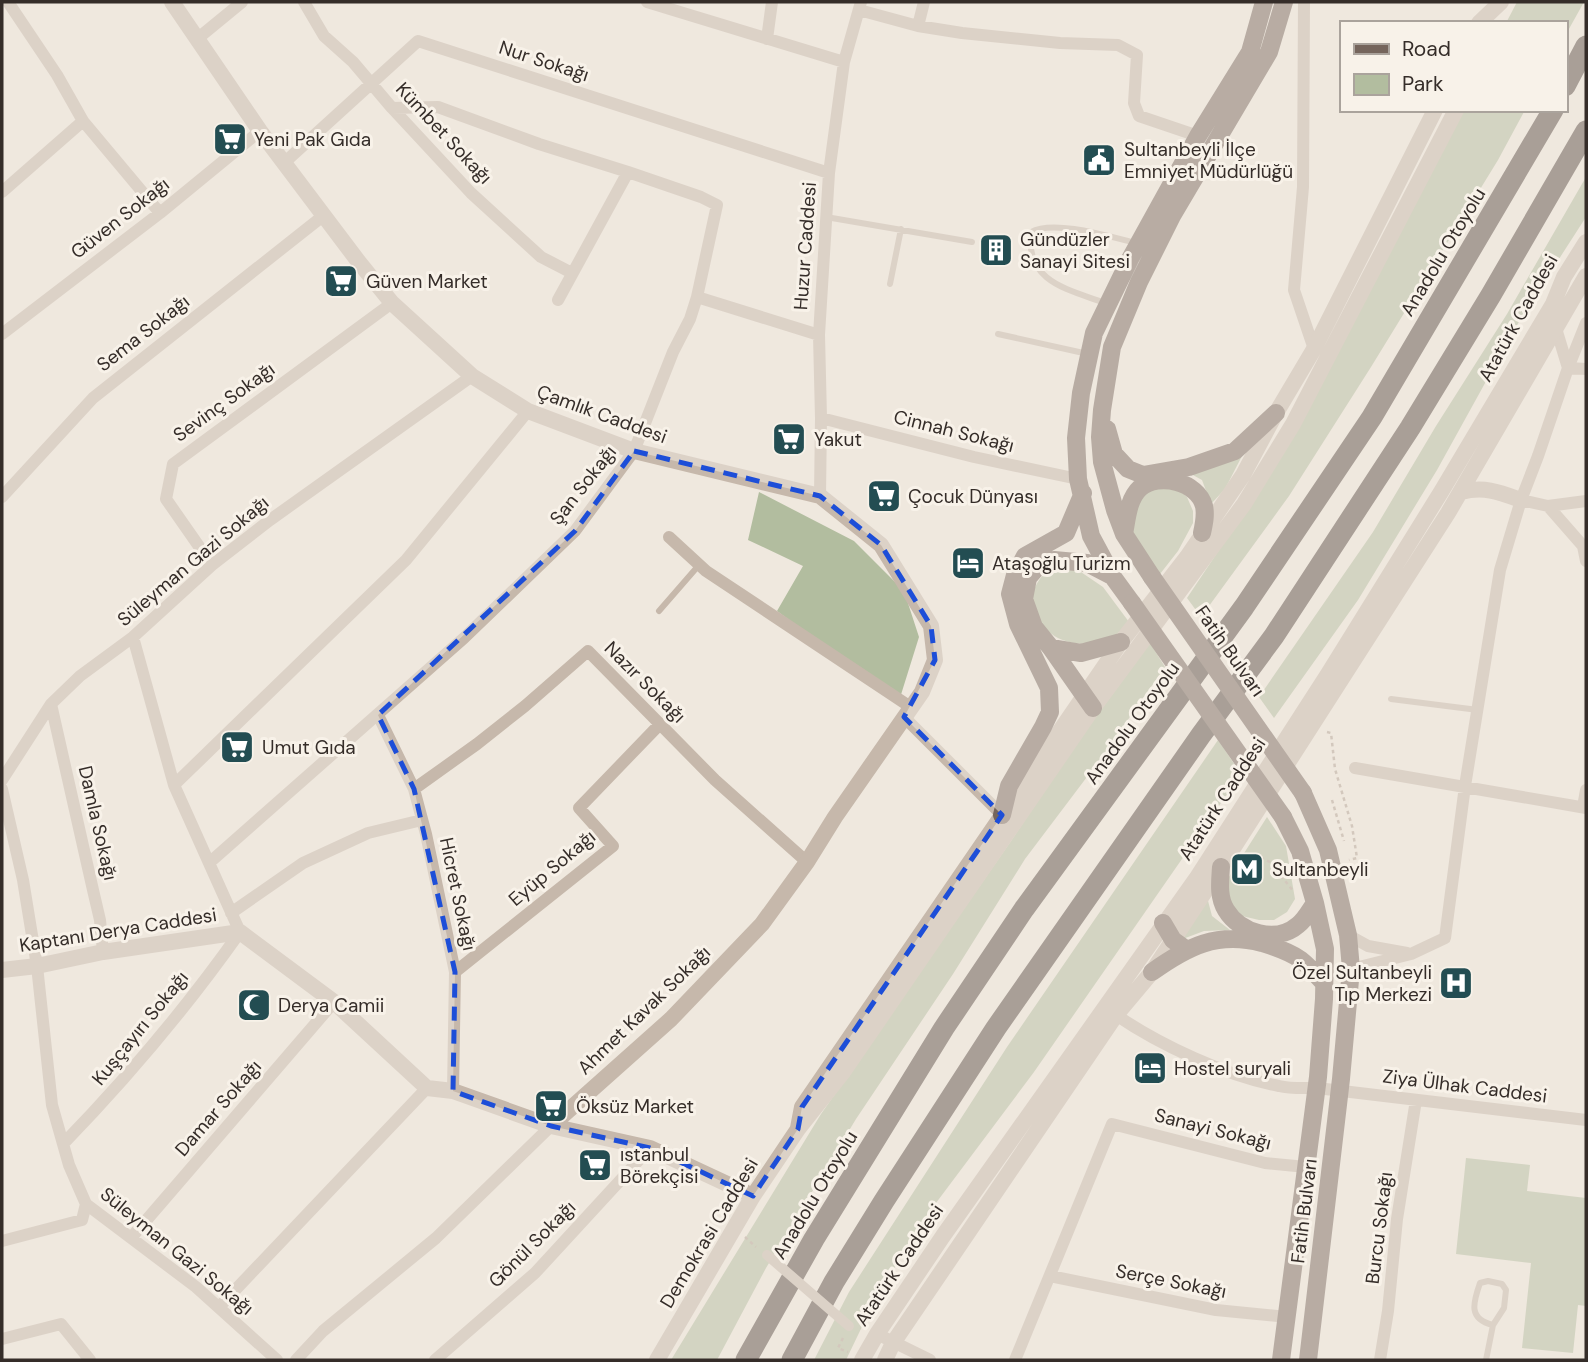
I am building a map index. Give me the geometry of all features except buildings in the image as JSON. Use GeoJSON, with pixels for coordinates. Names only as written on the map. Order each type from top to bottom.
{"type":"FeatureCollection","features":[{"type":"Feature","properties":{"kind":"highway"},"geometry":{"type":"LineString","coordinates":[[1567,82],[1586,46]]}},
{"type":"Feature","properties":{"kind":"highway","name":"Anadolu Otoyolu"},"geometry":{"type":"LineString","coordinates":[[746,1360],[814,1239],[944,1028],[1024,909],[1244,607],[1372,417],[1552,112]]}},
{"type":"Feature","properties":{"kind":"highway"},"geometry":{"type":"LineString","coordinates":[[792,1360],[834,1282],[996,1028],[1201,735],[1274,636],[1410,428],[1492,295],[1586,131]]}},
{"type":"Feature","properties":{"kind":"main road"},"geometry":{"type":"LineString","coordinates":[[1113,577],[1091,536],[1081,486],[1076,438],[1081,393],[1094,333],[1138,244],[1198,136],[1250,52],[1264,2]]}},
{"type":"Feature","properties":{"kind":"main road","name":"Fatih Bulvarı"},"geometry":{"type":"LineString","coordinates":[[1284,2],[1269,52],[1172,216],[1139,282],[1112,347],[1100,437],[1102,462],[1115,510],[1125,534],[1152,577],[1303,793],[1328,850],[1348,935],[1350,969],[1339,1091],[1308,1360]]}},
{"type":"Feature","properties":{"kind":"main road"},"geometry":{"type":"LineString","coordinates":[[1102,410],[1114,454],[1128,470],[1143,474],[1189,467],[1235,452],[1276,413]]}},
{"type":"Feature","properties":{"kind":"main road"},"geometry":{"type":"LineString","coordinates":[[1125,534],[1131,501],[1140,488],[1153,482],[1171,481],[1197,492],[1204,504],[1202,533]]}},
{"type":"Feature","properties":{"kind":"main road"},"geometry":{"type":"LineString","coordinates":[[1002,815],[1009,786],[1050,712],[1049,688],[1018,624],[1010,594],[1015,575],[1025,556],[1066,533],[1081,486]]}},
{"type":"Feature","properties":{"kind":"main road"},"geometry":{"type":"LineString","coordinates":[[1088,702],[1034,627],[1024,598],[1028,578],[1040,564],[1054,560],[1087,563],[1113,577]]}},
{"type":"Feature","properties":{"kind":"main road","name":"Fatih Bulvarı"},"geometry":{"type":"LineString","coordinates":[[1113,577],[1283,817],[1300,851],[1312,907],[1325,949],[1317,1088],[1282,1360]]}},
{"type":"Feature","properties":{"kind":"main road"},"geometry":{"type":"LineString","coordinates":[[1051,648],[1082,653],[1121,642]]}},
{"type":"Feature","properties":{"kind":"main road"},"geometry":{"type":"LineString","coordinates":[[1221,867],[1219,890],[1224,909],[1237,924],[1253,932],[1269,935],[1289,931],[1300,925],[1312,907]]}},
{"type":"Feature","properties":{"kind":"main road"},"geometry":{"type":"LineString","coordinates":[[1163,923],[1180,945]]}},
{"type":"Feature","properties":{"kind":"main road"},"geometry":{"type":"LineString","coordinates":[[1180,945],[1226,939],[1249,940],[1276,947],[1300,960],[1324,984]]}},
{"type":"Feature","properties":{"kind":"main road"},"geometry":{"type":"LineString","coordinates":[[1152,972],[1176,955],[1180,945]]}},
{"type":"Feature","properties":{"kind":"street"},"geometry":{"type":"LineString","coordinates":[[8,2],[57,75],[83,121],[160,213]]}},
{"type":"Feature","properties":{"kind":"street","name":"Çamlık Caddesi"},"geometry":{"type":"LineString","coordinates":[[172,2],[260,131],[392,303],[472,376],[527,411],[634,452],[820,496],[881,545],[931,626]]}},
{"type":"Feature","properties":{"kind":"street"},"geometry":{"type":"LineString","coordinates":[[197,39],[242,2]]}},
{"type":"Feature","properties":{"kind":"street","name":"Kümbet Sokağı"},"geometry":{"type":"LineString","coordinates":[[304,2],[324,36],[354,62],[391,108],[471,193],[541,257],[572,273]]}},
{"type":"Feature","properties":{"kind":"street"},"geometry":{"type":"LineString","coordinates":[[647,2],[844,62]]}},
{"type":"Feature","properties":{"kind":"street"},"geometry":{"type":"LineString","coordinates":[[767,39],[772,2]]}},
{"type":"Feature","properties":{"kind":"street"},"geometry":{"type":"LineString","coordinates":[[918,26],[923,2]]}},
{"type":"Feature","properties":{"kind":"street"},"geometry":{"type":"LineString","coordinates":[[1293,424],[1294,411],[1314,371],[1314,349],[1294,290],[1303,187],[1304,2]]}},
{"type":"Feature","properties":{"kind":"street"},"geometry":{"type":"LineString","coordinates":[[1481,21],[1502,2]]}},
{"type":"Feature","properties":{"kind":"street"},"geometry":{"type":"LineString","coordinates":[[1495,21],[1502,2]]}},
{"type":"Feature","properties":{"kind":"street"},"geometry":{"type":"LineString","coordinates":[[860,6],[918,26],[1059,43],[1118,45],[1137,55],[1134,103],[1139,116],[1198,136]]}},
{"type":"Feature","properties":{"kind":"street","name":"Huzur Caddesi"},"geometry":{"type":"LineString","coordinates":[[820,496],[819,335],[829,173],[844,62],[860,6]]}},
{"type":"Feature","properties":{"kind":"street","name":"Nur Sokağı"},"geometry":{"type":"LineString","coordinates":[[285,162],[418,41],[829,173]]}},
{"type":"Feature","properties":{"kind":"street","name":"Şan Sokağı"},"geometry":{"type":"LineString","coordinates":[[209,863],[464,638],[575,531],[634,452],[697,297],[718,205],[438,107],[391,108]]}},
{"type":"Feature","properties":{"kind":"street"},"geometry":{"type":"LineString","coordinates":[[798,1129],[843,1072],[1088,702],[1121,642],[1187,557],[1242,475],[1314,349],[1434,112]]}},
{"type":"Feature","properties":{"kind":"street"},"geometry":{"type":"LineString","coordinates":[[798,1129],[802,1107],[1002,815],[1244,504],[1293,424],[1455,112]]}},
{"type":"Feature","properties":{"kind":"street"},"geometry":{"type":"LineString","coordinates":[[2,192],[83,121]]}},
{"type":"Feature","properties":{"kind":"street","name":"Güven Sokağı"},"geometry":{"type":"LineString","coordinates":[[2,334],[160,213],[260,131]]}},
{"type":"Feature","properties":{"kind":"street"},"geometry":{"type":"LineString","coordinates":[[558,300],[628,172]]}},
{"type":"Feature","properties":{"kind":"street","name":"Sema Sokağı"},"geometry":{"type":"LineString","coordinates":[[2,497],[93,398],[323,216]]}},
{"type":"Feature","properties":{"kind":"street","name":"Atatürk Caddesi"},"geometry":{"type":"LineString","coordinates":[[862,1360],[950,1225],[1196,879],[1441,492],[1553,304],[1564,277],[1586,242]]}},
{"type":"Feature","properties":{"kind":"street","name":"Atatürk Caddesi"},"geometry":{"type":"LineString","coordinates":[[1180,945],[1221,867],[1461,492],[1586,276]]}},
{"type":"Feature","properties":{"kind":"street"},"geometry":{"type":"LineString","coordinates":[[697,297],[819,335]]}},
{"type":"Feature","properties":{"kind":"street","name":"Sevinç Sokağı"},"geometry":{"type":"LineString","coordinates":[[212,565],[166,499],[173,464],[392,303]]}},
{"type":"Feature","properties":{"kind":"street"},"geometry":{"type":"LineString","coordinates":[[1553,304],[1555,327],[1568,368]]}},
{"type":"Feature","properties":{"kind":"street"},"geometry":{"type":"LineString","coordinates":[[1350,969],[1411,954],[1445,938],[1465,786],[1500,570],[1521,500],[1586,323]]}},
{"type":"Feature","properties":{"kind":"street"},"geometry":{"type":"LineString","coordinates":[[1568,368],[1586,369]]}},
{"type":"Feature","properties":{"kind":"street","name":"Süleyman Gazi Sokağı"},"geometry":{"type":"LineString","coordinates":[[2,780],[51,704],[80,676],[133,637],[212,565],[270,520],[472,376]]}},
{"type":"Feature","properties":{"kind":"street"},"geometry":{"type":"LineString","coordinates":[[174,785],[406,560],[527,411]]}},
{"type":"Feature","properties":{"kind":"street","name":"Cinnah Sokağı"},"geometry":{"type":"LineString","coordinates":[[821,418],[1081,486]]}},
{"type":"Feature","properties":{"kind":"street"},"geometry":{"type":"LineString","coordinates":[[1461,492],[1488,489],[1548,506],[1586,501]]}},
{"type":"Feature","properties":{"kind":"street"},"geometry":{"type":"LineString","coordinates":[[1548,506],[1583,546],[1586,561]]}},
{"type":"Feature","properties":{"kind":"street"},"geometry":{"type":"LineString","coordinates":[[669,537],[706,571],[908,713],[1002,815]]}},
{"type":"Feature","properties":{"kind":"street","name":"Ahmet Kavak Sokağı"},"geometry":{"type":"LineString","coordinates":[[296,1360],[323,1331],[436,1238],[551,1126],[671,1018],[762,924],[922,692],[935,660],[931,626]]}},
{"type":"Feature","properties":{"kind":"street"},"geometry":{"type":"LineString","coordinates":[[133,637],[174,785],[240,932]]}},
{"type":"Feature","properties":{"kind":"street","name":"Nazır Sokağı"},"geometry":{"type":"LineString","coordinates":[[414,789],[477,744],[588,651],[715,780],[807,862]]}},
{"type":"Feature","properties":{"kind":"street","name":"Damla Sokağı"},"geometry":{"type":"LineString","coordinates":[[51,704],[100,920],[103,952]]}},
{"type":"Feature","properties":{"kind":"street","name":"Hicret Sokağı"},"geometry":{"type":"LineString","coordinates":[[378,715],[414,789],[455,972],[453,1091]]}},
{"type":"Feature","properties":{"kind":"street","name":"Eyüp Sokağı"},"geometry":{"type":"LineString","coordinates":[[455,972],[613,846],[579,808],[660,724]]}},
{"type":"Feature","properties":{"kind":"street"},"geometry":{"type":"LineString","coordinates":[[1355,768],[1584,807],[1586,790]]}},
{"type":"Feature","properties":{"kind":"street","name":"Süleyman Gazi Sokağı"},"geometry":{"type":"LineString","coordinates":[[2,789],[23,880],[37,966],[52,1105],[69,1165],[86,1204],[196,1287],[277,1360]]}},
{"type":"Feature","properties":{"kind":"street"},"geometry":{"type":"LineString","coordinates":[[231,913],[303,863],[368,833],[422,820]]}},
{"type":"Feature","properties":{"kind":"street","name":"Kaptanı Derya Caddesi"},"geometry":{"type":"LineString","coordinates":[[2,970],[240,932],[334,1002],[427,1088]]}},
{"type":"Feature","properties":{"kind":"street","name":"Kuşçayırı Sokağı"},"geometry":{"type":"LineString","coordinates":[[63,1144],[106,1099],[240,932]]}},
{"type":"Feature","properties":{"kind":"street"},"geometry":{"type":"LineString","coordinates":[[1348,935],[1368,946],[1411,954]]}},
{"type":"Feature","properties":{"kind":"street","name":"Atatürk Caddesi"},"geometry":{"type":"LineString","coordinates":[[884,1360],[1115,1015],[1152,972]]}},
{"type":"Feature","properties":{"kind":"street","name":"Damar Sokağı"},"geometry":{"type":"LineString","coordinates":[[131,1238],[334,1002]]}},
{"type":"Feature","properties":{"kind":"street","name":"Ziya Ülhak Caddesi"},"geometry":{"type":"LineString","coordinates":[[1115,1015],[1163,1043],[1236,1076],[1281,1087],[1317,1088],[1586,1120]]}},
{"type":"Feature","properties":{"kind":"street"},"geometry":{"type":"LineString","coordinates":[[219,1307],[427,1088],[453,1091],[551,1126],[650,1148],[753,1196]]}},
{"type":"Feature","properties":{"kind":"street","name":"Burcu Sokağı"},"geometry":{"type":"LineString","coordinates":[[1380,1360],[1416,1100]]}},
{"type":"Feature","properties":{"kind":"street","name":"Sanayi Sokağı"},"geometry":{"type":"LineString","coordinates":[[1050,1276],[1112,1124],[1265,1163],[1306,1167]]}},
{"type":"Feature","properties":{"kind":"street","name":"Demokrasi Caddesi"},"geometry":{"type":"LineString","coordinates":[[657,1360],[753,1196],[798,1129]]}},
{"type":"Feature","properties":{"kind":"street","name":"Gönül Sokağı"},"geometry":{"type":"LineString","coordinates":[[435,1360],[535,1273],[650,1148]]}},
{"type":"Feature","properties":{"kind":"street"},"geometry":{"type":"LineString","coordinates":[[2,1241],[82,1220],[86,1204]]}},
{"type":"Feature","properties":{"kind":"street"},"geometry":{"type":"LineString","coordinates":[[767,1255],[849,1326]]}},
{"type":"Feature","properties":{"kind":"street"},"geometry":{"type":"LineString","coordinates":[[1015,1360],[1050,1276]]}},
{"type":"Feature","properties":{"kind":"street","name":"Serçe Sokağı"},"geometry":{"type":"LineString","coordinates":[[1050,1276],[1216,1310],[1287,1317]]}},
{"type":"Feature","properties":{"kind":"street"},"geometry":{"type":"LineString","coordinates":[[2,1339],[61,1324],[90,1360]]}},
{"type":"Feature","properties":{"kind":"street"},"geometry":{"type":"LineString","coordinates":[[877,1334],[930,1360]]}},
{"type":"Feature","properties":{"kind":"lane"},"geometry":{"type":"LineString","coordinates":[[827,216],[972,242]]}},
{"type":"Feature","properties":{"kind":"lane"},"geometry":{"type":"LineString","coordinates":[[1108,304],[1056,285],[1046,278],[1033,261],[1031,232],[1044,227],[1060,227],[1138,244]]}},
{"type":"Feature","properties":{"kind":"lane"},"geometry":{"type":"LineString","coordinates":[[890,284],[901,229]]}},
{"type":"Feature","properties":{"kind":"lane"},"geometry":{"type":"LineString","coordinates":[[998,334],[1089,354]]}},
{"type":"Feature","properties":{"kind":"lane"},"geometry":{"type":"LineString","coordinates":[[659,611],[699,565]]}},
{"type":"Feature","properties":{"kind":"lane"},"geometry":{"type":"LineString","coordinates":[[1391,699],[1478,710]]}},
{"type":"Feature","properties":{"kind":"lane"},"geometry":{"type":"LineString","coordinates":[[1486,1360],[1493,1325],[1504,1308],[1505,1287],[1496,1282],[1480,1283],[1475,1312],[1483,1323],[1493,1325]]}},
{"type":"Feature","properties":{"kind":"path"},"geometry":{"type":"LineString","coordinates":[[1331,733],[1335,769],[1352,826],[1357,858],[1349,860]]}},
{"type":"Feature","properties":{"kind":"path"},"geometry":{"type":"LineString","coordinates":[[1332,800],[1344,841]]}},
{"type":"Feature","properties":{"kind":"path"},"geometry":{"type":"LineString","coordinates":[[1233,848],[1264,870]]}},
{"type":"Feature","properties":{"kind":"path"},"geometry":{"type":"LineString","coordinates":[[1221,897],[1259,857],[1270,862],[1312,907]]}},
{"type":"Feature","properties":{"kind":"highlighted area"},"geometry":{"type":"Polygon","coordinates":[[[634,451],[820,496],[881,545],[931,626],[935,660],[904,717],[1002,815],[802,1107],[798,1129],[753,1196],[650,1148],[551,1126],[453,1091],[455,972],[414,789],[378,715],[575,531],[634,451]]]}},
{"type":"Feature","properties":{"kind":"green space"},"geometry":{"type":"Polygon","coordinates":[[[1517,2],[1584,2],[1567,32],[1567,21],[1507,21],[1517,2]]]}},
{"type":"Feature","properties":{"kind":"green space"},"geometry":{"type":"Polygon","coordinates":[[[1461,112],[1524,112],[1498,160],[1289,496],[1201,617],[1187,598],[1253,499],[1461,112]]]}},
{"type":"Feature","properties":{"kind":"green space"},"geometry":{"type":"Polygon","coordinates":[[[1586,177],[1586,217],[1521,318],[1437,470],[1358,600],[1274,718],[1259,697],[1373,532],[1507,314],[1586,177]]]}},
{"type":"Feature","properties":{"kind":"green space"},"geometry":{"type":"Polygon","coordinates":[[[1243,454],[1225,489],[1211,504],[1202,480],[1191,474],[1243,454]]]}},
{"type":"Feature","properties":{"kind":"green space"},"geometry":{"type":"Polygon","coordinates":[[[1151,487],[1179,490],[1187,497],[1193,511],[1193,523],[1178,551],[1160,574],[1134,541],[1130,517],[1136,496],[1151,487]]]}},
{"type":"Feature","properties":{"kind":"green space"},"geometry":{"type":"Polygon","coordinates":[[[759,492],[854,541],[904,591],[919,637],[899,701],[777,611],[803,566],[748,540],[759,492]]]}},
{"type":"Feature","properties":{"kind":"green space"},"geometry":{"type":"Polygon","coordinates":[[[1072,566],[1103,587],[1129,622],[1111,638],[1087,644],[1066,641],[1056,637],[1041,623],[1032,602],[1036,584],[1047,569],[1072,566]]]}},
{"type":"Feature","properties":{"kind":"green space"},"geometry":{"type":"Polygon","coordinates":[[[1150,643],[1165,667],[1025,859],[953,974],[856,1119],[766,1268],[717,1360],[671,1360],[821,1114],[1075,745],[1150,643]]]}},
{"type":"Feature","properties":{"kind":"green space"},"geometry":{"type":"Polygon","coordinates":[[[1218,740],[1241,774],[1034,1072],[921,1223],[870,1310],[846,1360],[814,1360],[849,1292],[1007,1047],[1218,740]]]}},
{"type":"Feature","properties":{"kind":"green space"},"geometry":{"type":"Polygon","coordinates":[[[1267,817],[1286,846],[1295,899],[1287,912],[1274,920],[1259,920],[1242,916],[1233,908],[1227,897],[1227,880],[1267,817]]]}},
{"type":"Feature","properties":{"kind":"green space"},"geometry":{"type":"Polygon","coordinates":[[[1207,897],[1212,916],[1230,930],[1204,931],[1180,940],[1207,897]]]}},
{"type":"Feature","properties":{"kind":"green space"},"geometry":{"type":"Polygon","coordinates":[[[1466,1158],[1530,1165],[1527,1191],[1586,1198],[1586,1306],[1578,1305],[1573,1353],[1522,1348],[1531,1263],[1456,1254],[1466,1158]]]}},
{"type":"Feature","properties":{"kind":"place","name":"Yeni Pak Gıda"},"geometry":{"type":"Point","coordinates":[230,139]}},
{"type":"Feature","properties":{"kind":"place","name":"Sultanbeyli İlçe Emniyet Müdürlüğü"},"geometry":{"type":"Point","coordinates":[1099,160]}},
{"type":"Feature","properties":{"kind":"place","name":"Gündüzler Sanayi Sitesi"},"geometry":{"type":"Point","coordinates":[996,250]}},
{"type":"Feature","properties":{"kind":"place","name":"Güven Market"},"geometry":{"type":"Point","coordinates":[341,281]}},
{"type":"Feature","properties":{"kind":"place","name":"Yakut"},"geometry":{"type":"Point","coordinates":[789,439]}},
{"type":"Feature","properties":{"kind":"place","name":"Çocuk Dünyası"},"geometry":{"type":"Point","coordinates":[884,496]}},
{"type":"Feature","properties":{"kind":"place","name":"Ataşoğlu Turizm"},"geometry":{"type":"Point","coordinates":[968,563]}},
{"type":"Feature","properties":{"kind":"place","name":"Umut Gıda"},"geometry":{"type":"Point","coordinates":[237,747]}},
{"type":"Feature","properties":{"kind":"place","name":"Sultanbeyli"},"geometry":{"type":"Point","coordinates":[1247,869]}},
{"type":"Feature","properties":{"kind":"place","name":"Özel Sultanbeyli Tıp Merkezi"},"geometry":{"type":"Point","coordinates":[1456,983]}},
{"type":"Feature","properties":{"kind":"place","name":"Derya Camii"},"geometry":{"type":"Point","coordinates":[254,1005]}},
{"type":"Feature","properties":{"kind":"place","name":"Hostel suryali"},"geometry":{"type":"Point","coordinates":[1150,1068]}},
{"type":"Feature","properties":{"kind":"place","name":"Öksüz Market"},"geometry":{"type":"Point","coordinates":[551,1106]}},
{"type":"Feature","properties":{"kind":"place","name":"ıstanbul Börekçisi"},"geometry":{"type":"Point","coordinates":[595,1165]}}]}
